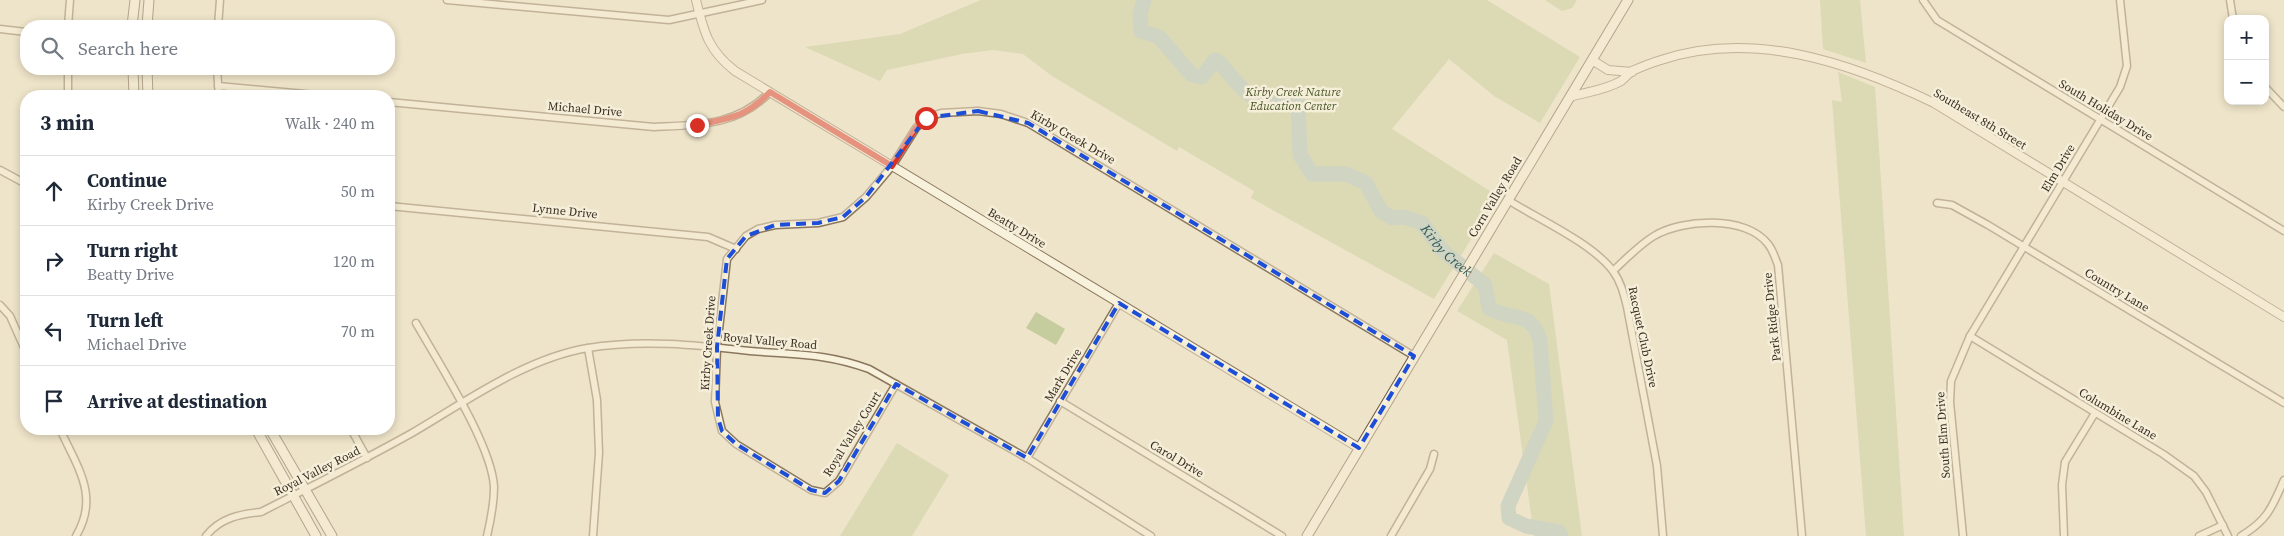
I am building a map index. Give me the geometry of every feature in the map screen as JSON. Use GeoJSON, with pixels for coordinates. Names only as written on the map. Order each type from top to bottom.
{"type":"FeatureCollection","features":[{"type":"Feature","properties":{"kind":"main road"},"geometry":{"type":"LineString","coordinates":[[133,20],[135,0]]}},
{"type":"Feature","properties":{"kind":"main road"},"geometry":{"type":"LineString","coordinates":[[147,20],[149,0]]}},
{"type":"Feature","properties":{"kind":"main road","name":"Corn Valley Road"},"geometry":{"type":"LineString","coordinates":[[1307,536],[1628,0]]}},
{"type":"Feature","properties":{"kind":"main road"},"geometry":{"type":"LineString","coordinates":[[133,75],[134,90]]}},
{"type":"Feature","properties":{"kind":"main road"},"geometry":{"type":"LineString","coordinates":[[147,75],[148,90]]}},
{"type":"Feature","properties":{"kind":"main road"},"geometry":{"type":"LineString","coordinates":[[259,435],[316,536]]}},
{"type":"Feature","properties":{"kind":"main road"},"geometry":{"type":"LineString","coordinates":[[273,435],[332,536]]}},
{"type":"Feature","properties":{"kind":"street"},"geometry":{"type":"LineString","coordinates":[[68,20],[70,0]]}},
{"type":"Feature","properties":{"kind":"street"},"geometry":{"type":"LineString","coordinates":[[218,20],[220,0]]}},
{"type":"Feature","properties":{"kind":"street"},"geometry":{"type":"LineString","coordinates":[[447,0],[669,20],[700,15],[762,0]]}},
{"type":"Feature","properties":{"kind":"street","name":"Beatty Drive"},"geometry":{"type":"LineString","coordinates":[[696,0],[708,42],[723,62],[1358,448]]}},
{"type":"Feature","properties":{"kind":"street","name":"South Holiday Drive"},"geometry":{"type":"LineString","coordinates":[[1923,0],[1937,20],[2284,231]]}},
{"type":"Feature","properties":{"kind":"street","name":"Elm Drive"},"geometry":{"type":"LineString","coordinates":[[1970,336],[2120,87],[2127,66],[2120,0]]}},
{"type":"Feature","properties":{"kind":"street"},"geometry":{"type":"LineString","coordinates":[[2230,0],[2232,15]]}},
{"type":"Feature","properties":{"kind":"street"},"geometry":{"type":"LineString","coordinates":[[0,29],[20,31]]}},
{"type":"Feature","properties":{"kind":"street","name":"Southeast 8th Street"},"geometry":{"type":"LineString","coordinates":[[1570,97],[1620,81],[1632,72],[1662,60],[1691,53],[1734,48],[1775,51],[1826,60],[1887,81],[1934,103],[2284,317]]}},
{"type":"Feature","properties":{"kind":"street","name":"Southeast 8th Street"},"geometry":{"type":"LineString","coordinates":[[1592,60],[1608,70],[1632,72]]}},
{"type":"Feature","properties":{"kind":"street"},"geometry":{"type":"LineString","coordinates":[[68,75],[68,90]]}},
{"type":"Feature","properties":{"kind":"street"},"geometry":{"type":"LineString","coordinates":[[217,75],[218,90]]}},
{"type":"Feature","properties":{"kind":"street"},"geometry":{"type":"LineString","coordinates":[[218,86],[261,90]]}},
{"type":"Feature","properties":{"kind":"street"},"geometry":{"type":"LineString","coordinates":[[2269,91],[2284,107]]}},
{"type":"Feature","properties":{"kind":"street","name":"Michael Drive"},"geometry":{"type":"LineString","coordinates":[[395,103],[654,127],[697,125],[735,117],[756,107],[770,92]]}},
{"type":"Feature","properties":{"kind":"street","name":"Kirby Creek Drive"},"geometry":{"type":"LineString","coordinates":[[825,493],[811,490],[736,444],[722,431],[715,402],[717,347],[727,259],[746,236],[758,228],[775,225],[818,223],[843,216],[866,198],[892,166],[916,128],[926,118],[941,113],[978,111],[1001,114],[1021,120],[1085,156],[1414,356]]}},
{"type":"Feature","properties":{"kind":"street"},"geometry":{"type":"LineString","coordinates":[[0,170],[20,181]]}},
{"type":"Feature","properties":{"kind":"street","name":"Racquet Club Drive"},"geometry":{"type":"LineString","coordinates":[[1508,200],[1586,247],[1613,270],[1620,283],[1627,307],[1657,466],[1663,536]]}},
{"type":"Feature","properties":{"kind":"street","name":"Country Lane"},"geometry":{"type":"LineString","coordinates":[[1937,203],[1952,205],[2284,403]]}},
{"type":"Feature","properties":{"kind":"street","name":"Lynne Drive"},"geometry":{"type":"LineString","coordinates":[[395,207],[708,236],[736,249]]}},
{"type":"Feature","properties":{"kind":"street","name":"Park Ridge Drive"},"geometry":{"type":"LineString","coordinates":[[1613,270],[1654,236],[1692,224],[1739,226],[1754,233],[1768,244],[1778,265],[1802,536]]}},
{"type":"Feature","properties":{"kind":"street","name":"Mark Drive"},"geometry":{"type":"LineString","coordinates":[[1027,458],[1119,303]]}},
{"type":"Feature","properties":{"kind":"street"},"geometry":{"type":"LineString","coordinates":[[0,305],[10,316],[20,338]]}},
{"type":"Feature","properties":{"kind":"street"},"geometry":{"type":"LineString","coordinates":[[416,323],[487,455],[494,485],[493,513],[487,536]]}},
{"type":"Feature","properties":{"kind":"street","name":"Columbine Lane"},"geometry":{"type":"LineString","coordinates":[[1970,336],[2163,454],[2194,476],[2206,492],[2228,536]]}},
{"type":"Feature","properties":{"kind":"street","name":"South Elm Drive"},"geometry":{"type":"LineString","coordinates":[[1963,536],[1950,402],[1951,381],[1970,336]]}},
{"type":"Feature","properties":{"kind":"street","name":"Royal Valley Road"},"geometry":{"type":"LineString","coordinates":[[206,536],[215,526],[226,520],[245,514],[262,512],[367,458],[527,367],[560,354],[588,348],[638,343],[717,347],[782,354],[805,353],[846,360],[869,369],[1027,458],[1151,536]]}},
{"type":"Feature","properties":{"kind":"street"},"geometry":{"type":"LineString","coordinates":[[588,348],[597,400],[599,454],[593,536]]}},
{"type":"Feature","properties":{"kind":"street","name":"Royal Valley Court"},"geometry":{"type":"LineString","coordinates":[[825,493],[839,481],[896,384]]}},
{"type":"Feature","properties":{"kind":"street","name":"Carol Drive"},"geometry":{"type":"LineString","coordinates":[[1060,400],[1282,536]]}},
{"type":"Feature","properties":{"kind":"street"},"geometry":{"type":"LineString","coordinates":[[2064,536],[2062,485],[2065,462],[2095,413]]}},
{"type":"Feature","properties":{"kind":"street"},"geometry":{"type":"LineString","coordinates":[[63,435],[83,482],[87,499],[88,509],[84,523],[76,536]]}},
{"type":"Feature","properties":{"kind":"street"},"geometry":{"type":"LineString","coordinates":[[354,435],[367,458]]}},
{"type":"Feature","properties":{"kind":"street"},"geometry":{"type":"LineString","coordinates":[[1391,536],[1430,469],[1434,454]]}},
{"type":"Feature","properties":{"kind":"street"},"geometry":{"type":"LineString","coordinates":[[2241,536],[2259,525],[2270,510],[2284,480]]}},
{"type":"Feature","properties":{"kind":"street"},"geometry":{"type":"LineString","coordinates":[[2199,536],[2223,526]]}},
{"type":"Feature","properties":{"kind":"highlighted area"},"geometry":{"type":"Polygon","coordinates":[[[978,111],[1028,123],[1414,356],[1359,448],[1119,303],[1027,458],[896,384],[839,481],[825,493],[811,490],[736,444],[722,431],[718,418],[717,347],[727,259],[746,236],[775,225],[818,223],[843,217],[866,197],[926,118],[978,111]]]}},
{"type":"Feature","properties":{"kind":"green space","name":"Kirby Creek Nature Education Center"},"geometry":{"type":"Polygon","coordinates":[[[981,0],[1487,0],[1580,57],[1540,123],[1494,96],[1449,59],[1392,129],[1498,196],[1434,299],[1251,198],[1254,191],[1179,147],[1177,151],[1052,76],[1023,54],[992,50],[962,54],[887,70],[880,81],[805,47],[900,34],[981,0]]]}},
{"type":"Feature","properties":{"kind":"green space"},"geometry":{"type":"Polygon","coordinates":[[[1545,0],[1577,0],[1572,8],[1562,11],[1545,0]]]}},
{"type":"Feature","properties":{"kind":"green space"},"geometry":{"type":"Polygon","coordinates":[[[1820,0],[1860,0],[1866,63],[1823,49],[1820,0]]]}},
{"type":"Feature","properties":{"kind":"green space"},"geometry":{"type":"Polygon","coordinates":[[[1838,72],[1875,87],[1904,536],[1866,536],[1832,100],[1842,102],[1838,72]]]}},
{"type":"Feature","properties":{"kind":"green space"},"geometry":{"type":"Polygon","coordinates":[[[1494,253],[1549,284],[1582,536],[1534,536],[1507,340],[1457,311],[1494,253]]]}},
{"type":"Feature","properties":{"kind":"green space"},"geometry":{"type":"Polygon","coordinates":[[[1036,312],[1065,329],[1056,345],[1026,328],[1036,312]]]}},
{"type":"Feature","properties":{"kind":"green space"},"geometry":{"type":"Polygon","coordinates":[[[897,443],[949,475],[912,536],[840,536],[897,443]]]}},
{"type":"Feature","properties":{"kind":"waterway","name":"Kirby Creek"},"geometry":{"type":"LineString","coordinates":[[1144,0],[1140,14],[1141,31],[1159,37],[1192,75],[1202,77],[1215,60],[1220,63],[1245,91],[1256,99],[1267,102],[1298,104],[1300,155],[1312,174],[1346,174],[1366,183],[1381,211],[1392,218],[1404,217],[1422,223],[1443,251],[1485,285],[1489,308],[1505,315],[1526,320],[1536,330],[1540,340],[1546,421],[1508,506],[1509,518],[1526,526],[1559,532],[1561,536]]}},
{"type":"Feature","properties":{"kind":"route"},"geometry":{"type":"LineString","coordinates":[[697,125],[735,117],[756,107],[770,92],[892,166],[916,128],[926,118]]}}]}
